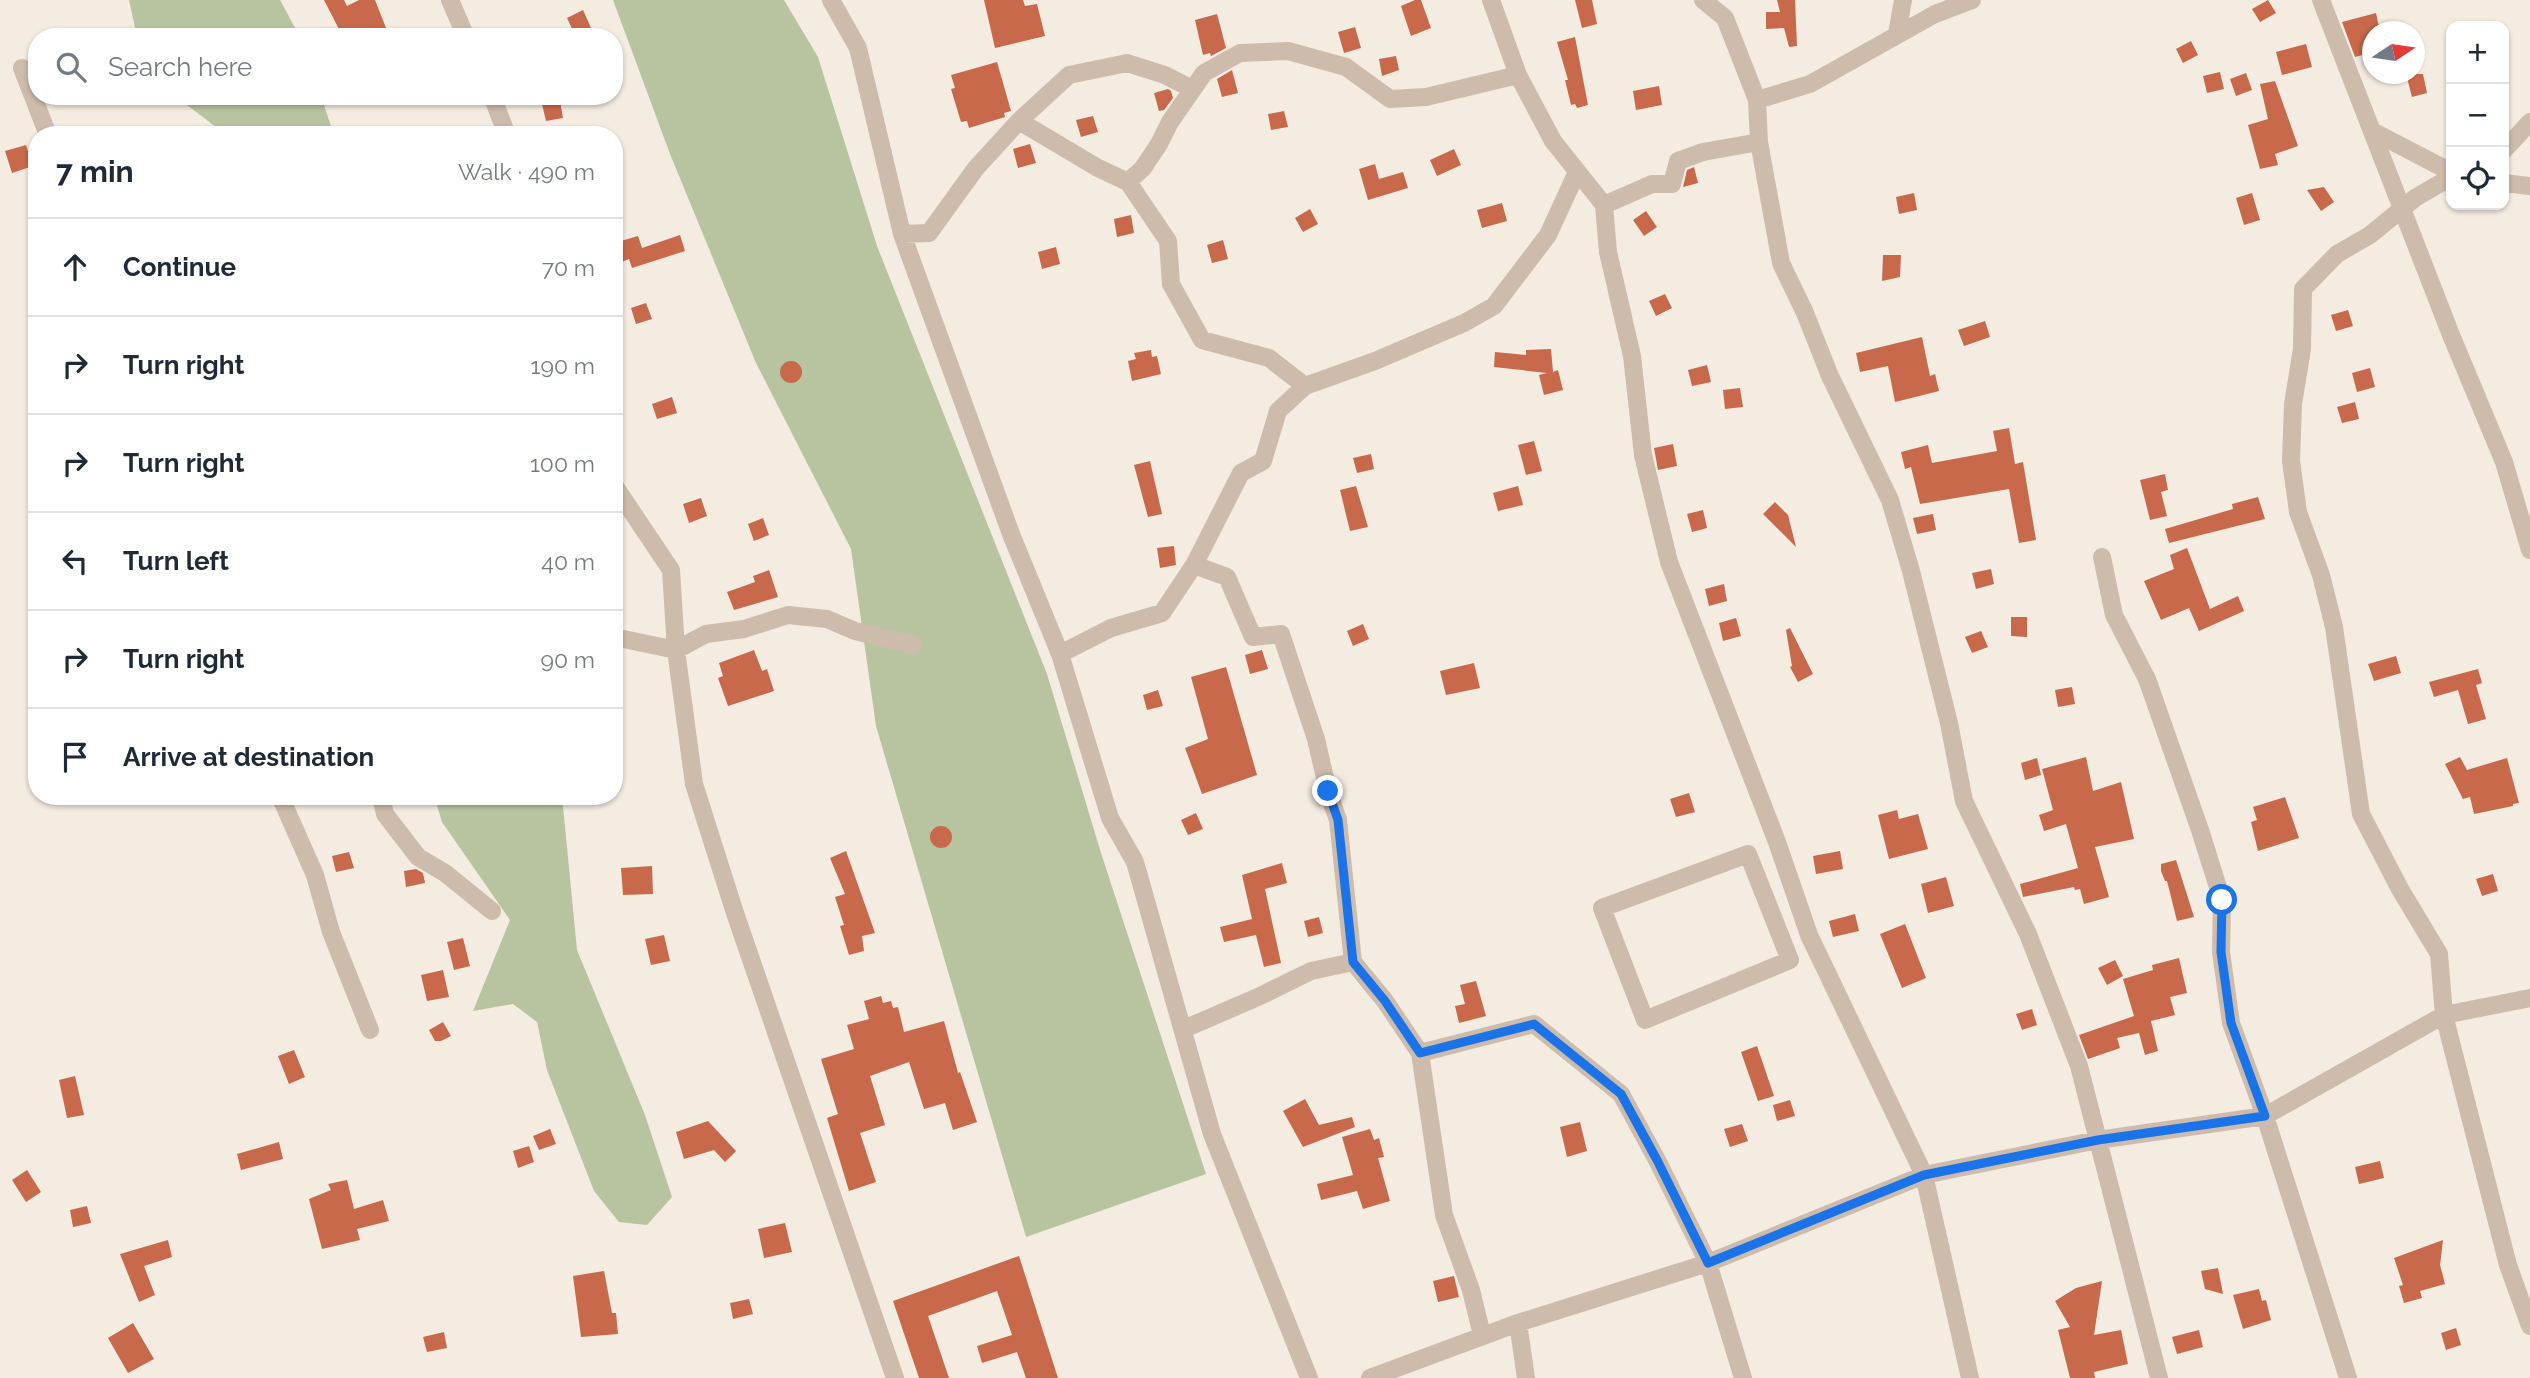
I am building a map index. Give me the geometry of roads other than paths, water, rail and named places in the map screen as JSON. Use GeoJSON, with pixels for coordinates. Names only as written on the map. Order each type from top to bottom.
{"type":"FeatureCollection","features":[{"type":"Feature","properties":{"kind":"street"},"geometry":{"type":"LineString","coordinates":[[450,0],[462,28]]}},
{"type":"Feature","properties":{"kind":"street"},"geometry":{"type":"LineString","coordinates":[[831,0],[858,48],[902,234],[1011,534],[1060,654],[1110,818],[1135,862],[1212,1134],[1309,1378]]}},
{"type":"Feature","properties":{"kind":"street"},"geometry":{"type":"LineString","coordinates":[[1491,0],[1518,75],[1553,141],[1604,205],[1608,253],[1632,356],[1643,456],[1669,562],[1777,842],[1809,935],[1924,1175],[1970,1378]]}},
{"type":"Feature","properties":{"kind":"street"},"geometry":{"type":"LineString","coordinates":[[1703,0],[1725,18],[1757,100],[1759,142],[1781,263],[1805,313],[1830,376],[1890,500],[1949,723],[1964,802],[2028,934],[2079,1066],[2159,1378]]}},
{"type":"Feature","properties":{"kind":"street"},"geometry":{"type":"LineString","coordinates":[[1897,34],[1903,0]]}},
{"type":"Feature","properties":{"kind":"street"},"geometry":{"type":"LineString","coordinates":[[1757,100],[1810,83],[1936,14],[1972,0]]}},
{"type":"Feature","properties":{"kind":"street"},"geometry":{"type":"LineString","coordinates":[[2321,0],[2504,462],[2530,550]]}},
{"type":"Feature","properties":{"kind":"street"},"geometry":{"type":"LineString","coordinates":[[1128,182],[1143,167],[1204,73],[1240,54],[1288,51],[1346,66],[1390,99],[1426,97],[1518,75]]}},
{"type":"Feature","properties":{"kind":"street"},"geometry":{"type":"LineString","coordinates":[[902,234],[929,233],[976,168],[1019,121],[1069,75],[1127,63],[1165,75],[1192,89]]}},
{"type":"Feature","properties":{"kind":"street"},"geometry":{"type":"LineString","coordinates":[[22,68],[28,83]]}},
{"type":"Feature","properties":{"kind":"street"},"geometry":{"type":"LineString","coordinates":[[36,105],[45,126]]}},
{"type":"Feature","properties":{"kind":"street"},"geometry":{"type":"LineString","coordinates":[[495,105],[504,126]]}},
{"type":"Feature","properties":{"kind":"street"},"geometry":{"type":"LineString","coordinates":[[1019,121],[1098,168],[1128,182],[1168,241],[1171,284],[1202,340],[1269,358],[1305,386]]}},
{"type":"Feature","properties":{"kind":"street"},"geometry":{"type":"LineString","coordinates":[[2507,147],[2530,122]]}},
{"type":"Feature","properties":{"kind":"street"},"geometry":{"type":"LineString","coordinates":[[2372,131],[2446,171]]}},
{"type":"Feature","properties":{"kind":"street"},"geometry":{"type":"LineString","coordinates":[[1604,205],[1651,184],[1672,184],[1678,161],[1703,152],[1759,142]]}},
{"type":"Feature","properties":{"kind":"street"},"geometry":{"type":"LineString","coordinates":[[1060,654],[1111,628],[1162,613],[1194,565],[1241,473],[1263,461],[1278,411],[1305,386],[1375,362],[1464,323],[1494,306],[1548,235],[1577,172]]}},
{"type":"Feature","properties":{"kind":"street"},"geometry":{"type":"LineString","coordinates":[[2446,177],[2415,198],[2370,235],[2337,254],[2303,289],[2302,349],[2293,404],[2291,461],[2298,512],[2321,575],[2334,627],[2361,814],[2400,889],[2439,954],[2444,1015],[2508,1265],[2530,1326]]}},
{"type":"Feature","properties":{"kind":"street"},"geometry":{"type":"LineString","coordinates":[[2509,184],[2530,186]]}},
{"type":"Feature","properties":{"kind":"street"},"geometry":{"type":"LineString","coordinates":[[623,498],[671,570],[676,650],[694,784],[735,913],[895,1378]]}},
{"type":"Feature","properties":{"kind":"street"},"geometry":{"type":"LineString","coordinates":[[2102,557],[2114,615],[2147,679],[2222,900],[2221,952],[2231,1023],[2265,1116],[2348,1378]]}},
{"type":"Feature","properties":{"kind":"street"},"geometry":{"type":"LineString","coordinates":[[1194,565],[1227,577],[1252,637],[1281,634],[1316,739],[1338,820],[1353,962],[1385,1001],[1420,1053],[1444,1215],[1471,1290],[1482,1335]]}},
{"type":"Feature","properties":{"kind":"street"},"geometry":{"type":"LineString","coordinates":[[623,639],[676,650],[706,634],[744,629],[788,615],[827,619],[855,631],[913,645]]}},
{"type":"Feature","properties":{"kind":"street"},"geometry":{"type":"LineString","coordinates":[[284,805],[315,874],[331,932],[370,1030]]}},
{"type":"Feature","properties":{"kind":"street"},"geometry":{"type":"LineString","coordinates":[[383,805],[385,814],[418,857],[444,873],[492,911]]}},
{"type":"Feature","properties":{"kind":"street"},"geometry":{"type":"LineString","coordinates":[[1748,853],[1790,961],[1645,1020],[1602,908],[1748,853]]}},
{"type":"Feature","properties":{"kind":"street"},"geometry":{"type":"LineString","coordinates":[[1184,1029],[1311,971],[1353,962]]}},
{"type":"Feature","properties":{"kind":"street"},"geometry":{"type":"LineString","coordinates":[[1370,1378],[1482,1335],[1708,1263],[1924,1175],[2098,1140],[2265,1116],[2444,1015],[2530,998]]}},
{"type":"Feature","properties":{"kind":"street"},"geometry":{"type":"LineString","coordinates":[[1420,1053],[1534,1024],[1621,1094],[1708,1263],[1743,1378]]}},
{"type":"Feature","properties":{"kind":"street"},"geometry":{"type":"LineString","coordinates":[[1518,1323],[1527,1378]]}}]}
